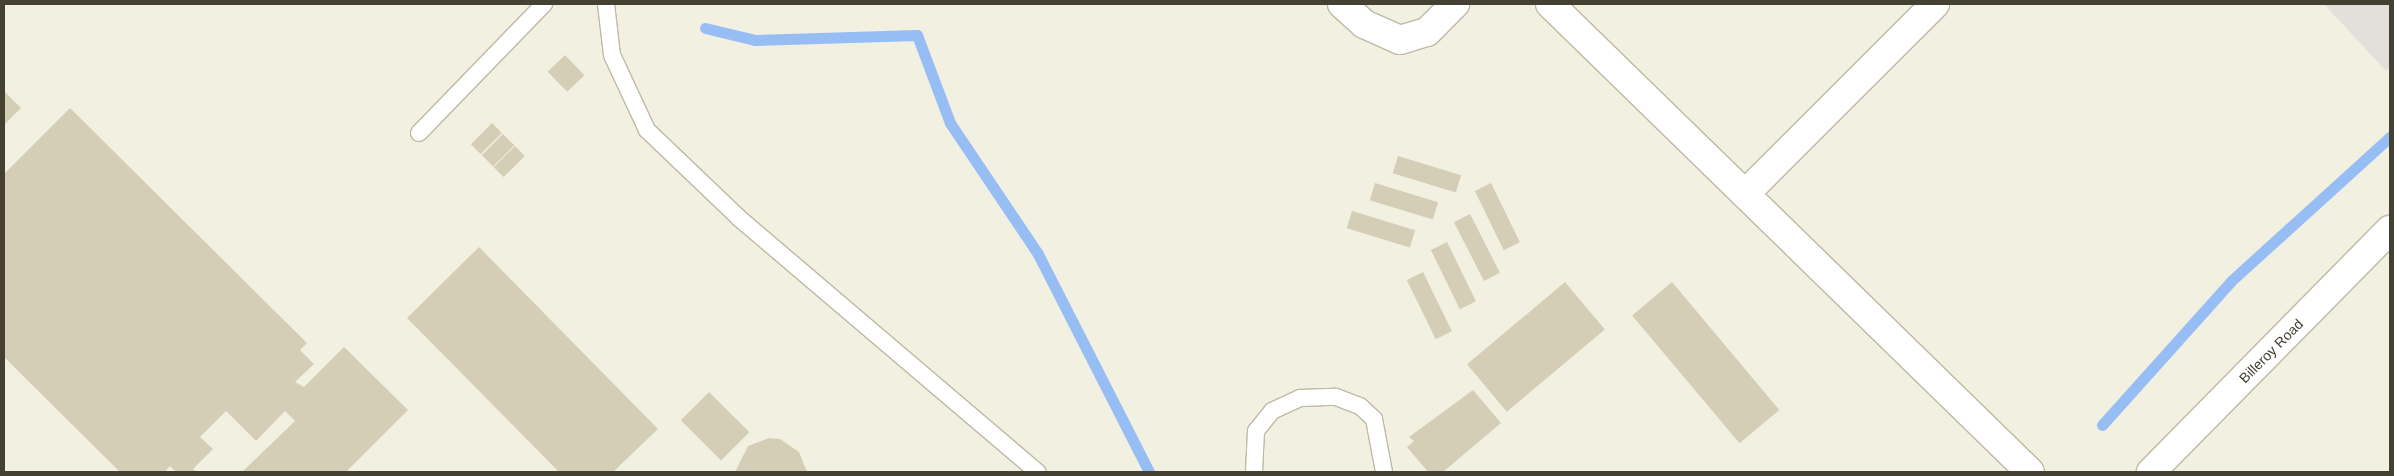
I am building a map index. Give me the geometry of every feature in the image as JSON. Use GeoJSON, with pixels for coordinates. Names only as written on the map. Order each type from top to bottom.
{"type":"FeatureCollection","features":[{"type":"Feature","properties":{"kind":"street"},"geometry":{"type":"LineString","coordinates":[[1342,4],[1364,24],[1400,40],[1427,32],[1454,4]]}},
{"type":"Feature","properties":{"kind":"street"},"geometry":{"type":"LineString","coordinates":[[1550,4],[2030,472]]}},
{"type":"Feature","properties":{"kind":"street"},"geometry":{"type":"LineString","coordinates":[[1745,194],[1935,4]]}},
{"type":"Feature","properties":{"kind":"street","name":"Billeroy Road"},"geometry":{"type":"LineString","coordinates":[[2151,472],[2390,230]]}},
{"type":"Feature","properties":{"kind":"lane"},"geometry":{"type":"LineString","coordinates":[[419,133],[544,4]]}},
{"type":"Feature","properties":{"kind":"lane"},"geometry":{"type":"LineString","coordinates":[[606,4],[612,55],[647,130],[739,218],[1037,472]]}},
{"type":"Feature","properties":{"kind":"lane"},"geometry":{"type":"LineString","coordinates":[[1254,472],[1256,431],[1272,411],[1300,398],[1336,397],[1360,406],[1374,419],[1384,472]]}},
{"type":"Feature","properties":{"kind":"shaded area"},"geometry":{"type":"Polygon","coordinates":[[[2324,4],[2390,4],[2390,67],[2386,71],[2324,4]]]}},
{"type":"Feature","properties":{"kind":"building"},"geometry":{"type":"Polygon","coordinates":[[[565,55],[584,75],[567,92],[548,72],[565,55]]]}},
{"type":"Feature","properties":{"kind":"building"},"geometry":{"type":"Polygon","coordinates":[[[4,91],[21,108],[4,125],[4,91]]]}},
{"type":"Feature","properties":{"kind":"building"},"geometry":{"type":"Polygon","coordinates":[[[70,108],[307,343],[300,350],[314,364],[295,382],[304,387],[344,347],[408,410],[346,472],[242,472],[295,421],[285,411],[256,441],[226,411],[200,437],[213,449],[193,469],[197,472],[176,472],[170,466],[165,472],[120,472],[4,357],[4,174],[70,108]]]}},
{"type":"Feature","properties":{"kind":"building"},"geometry":{"type":"Polygon","coordinates":[[[492,123],[502,133],[481,154],[471,144],[492,123]]]}},
{"type":"Feature","properties":{"kind":"building"},"geometry":{"type":"Polygon","coordinates":[[[503,134],[514,145],[493,167],[482,155],[503,134]]]}},
{"type":"Feature","properties":{"kind":"building"},"geometry":{"type":"Polygon","coordinates":[[[515,146],[525,156],[504,177],[494,167],[515,146]]]}},
{"type":"Feature","properties":{"kind":"building"},"geometry":{"type":"Polygon","coordinates":[[[1398,156],[1461,175],[1456,193],[1393,173],[1398,156]]]}},
{"type":"Feature","properties":{"kind":"building"},"geometry":{"type":"Polygon","coordinates":[[[1375,183],[1438,202],[1433,220],[1370,200],[1375,183]]]}},
{"type":"Feature","properties":{"kind":"building"},"geometry":{"type":"Polygon","coordinates":[[[1491,183],[1520,242],[1504,250],[1475,191],[1491,183]]]}},
{"type":"Feature","properties":{"kind":"building"},"geometry":{"type":"Polygon","coordinates":[[[1352,211],[1415,230],[1410,248],[1347,228],[1352,211]]]}},
{"type":"Feature","properties":{"kind":"building"},"geometry":{"type":"Polygon","coordinates":[[[1470,214],[1500,273],[1484,281],[1454,222],[1470,214]]]}},
{"type":"Feature","properties":{"kind":"building"},"geometry":{"type":"Polygon","coordinates":[[[1447,242],[1476,301],[1460,309],[1431,250],[1447,242]]]}},
{"type":"Feature","properties":{"kind":"building"},"geometry":{"type":"Polygon","coordinates":[[[479,247],[658,429],[613,472],[559,472],[407,318],[479,247]]]}},
{"type":"Feature","properties":{"kind":"building"},"geometry":{"type":"Polygon","coordinates":[[[1423,272],[1452,331],[1436,339],[1407,280],[1423,272]]]}},
{"type":"Feature","properties":{"kind":"building"},"geometry":{"type":"Polygon","coordinates":[[[1565,282],[1605,329],[1507,412],[1467,364],[1565,282]]]}},
{"type":"Feature","properties":{"kind":"building"},"geometry":{"type":"Polygon","coordinates":[[[1672,282],[1779,410],[1740,443],[1632,315],[1672,282]]]}},
{"type":"Feature","properties":{"kind":"building"},"geometry":{"type":"Polygon","coordinates":[[[1473,390],[1501,423],[1443,472],[1428,472],[1407,447],[1414,441],[1409,437],[1473,390]]]}},
{"type":"Feature","properties":{"kind":"building"},"geometry":{"type":"Polygon","coordinates":[[[709,392],[749,432],[721,461],[681,420],[709,392]]]}},
{"type":"Feature","properties":{"kind":"building"},"geometry":{"type":"Polygon","coordinates":[[[769,438],[780,439],[799,452],[807,472],[735,472],[748,446],[769,438]]]}},
{"type":"Feature","properties":{"kind":"waterway"},"geometry":{"type":"LineString","coordinates":[[705,28],[755,40],[917,35],[950,123],[1038,254],[1149,472]]}},
{"type":"Feature","properties":{"kind":"waterway"},"geometry":{"type":"LineString","coordinates":[[2102,425],[2231,281],[2390,137]]}}]}
